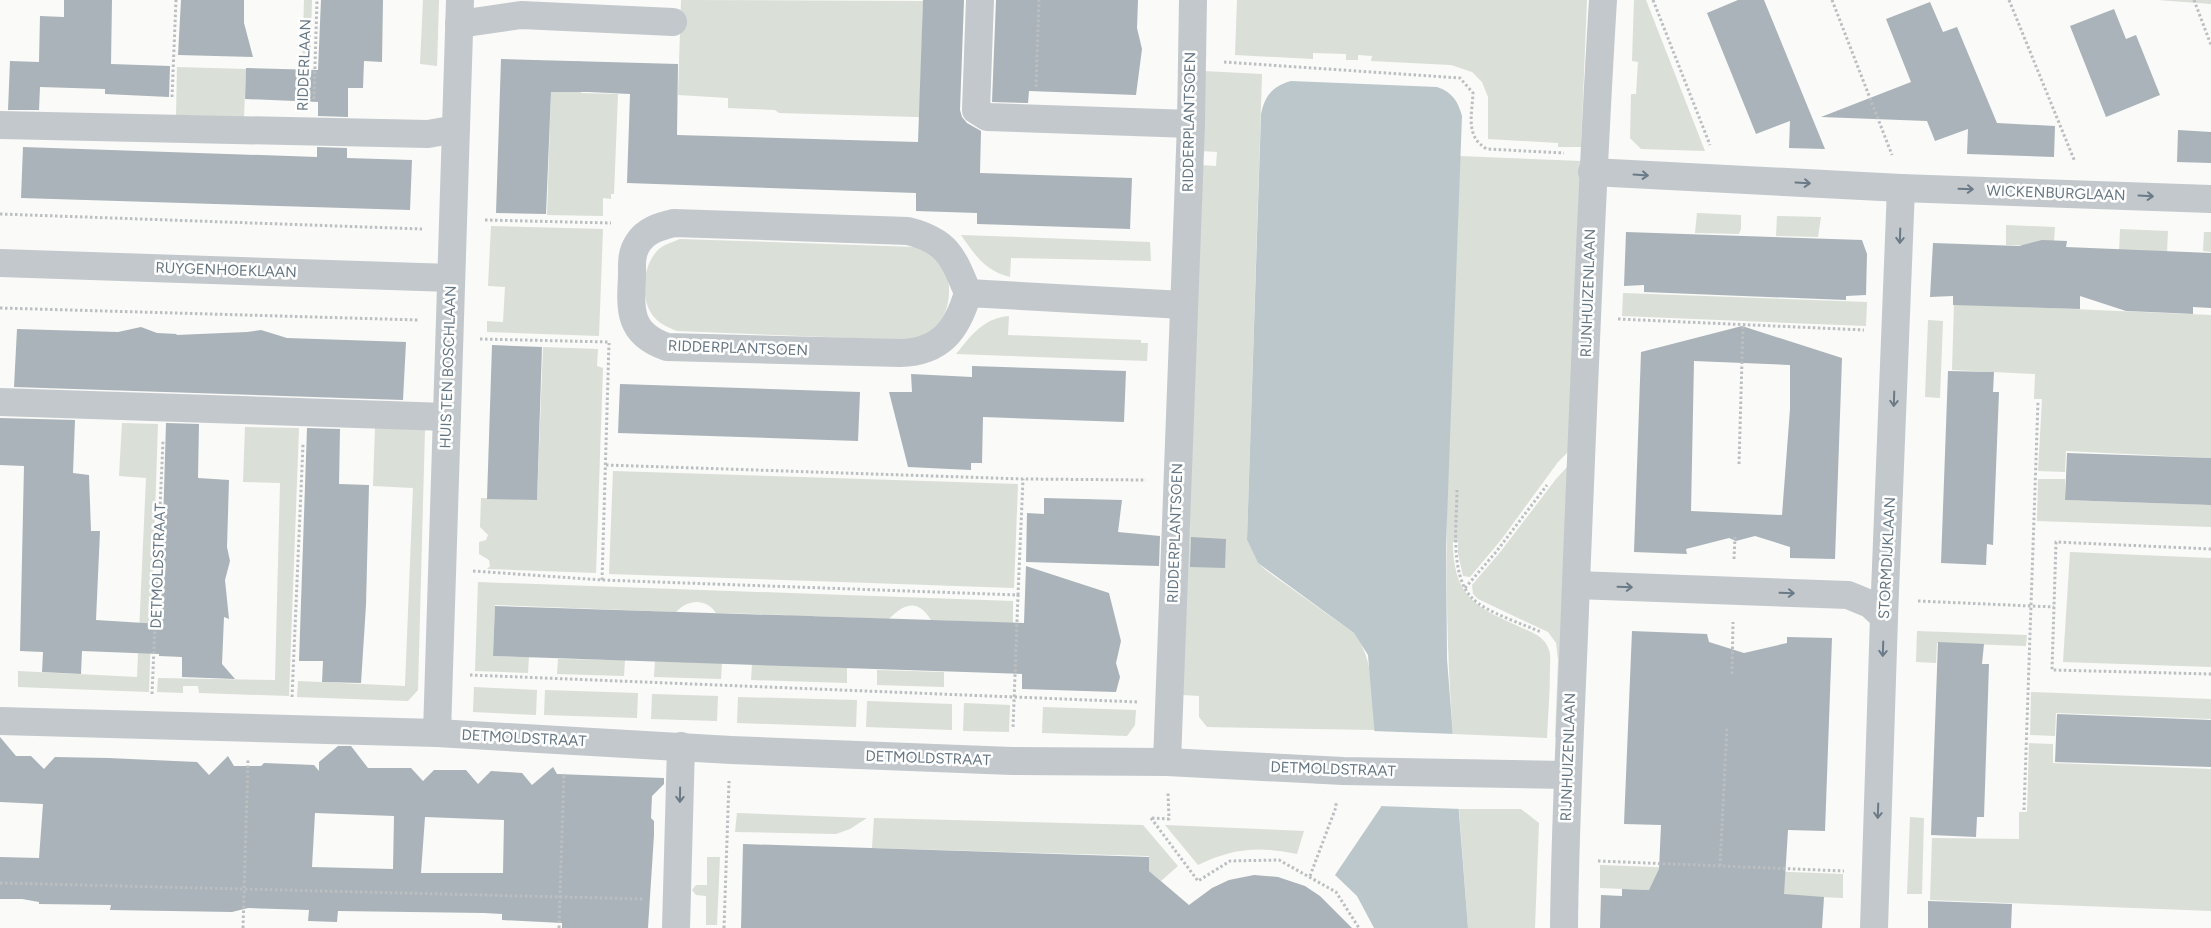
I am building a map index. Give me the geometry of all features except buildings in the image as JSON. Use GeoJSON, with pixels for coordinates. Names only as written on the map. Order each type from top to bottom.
{"type":"FeatureCollection","features":[{"type":"Feature","properties":{"kind":"street"},"geometry":{"type":"LineString","coordinates":[[980,0],[976,110],[987,117],[1191,124]]}},
{"type":"Feature","properties":{"kind":"street","name":"RIDDERPLANTSOEN"},"geometry":{"type":"LineString","coordinates":[[1167,762],[1191,124],[1193,0]]}},
{"type":"Feature","properties":{"kind":"street","name":"RIJNHUIZENLAAN"},"geometry":{"type":"LineString","coordinates":[[1564,928],[1566,775],[1576,585],[1592,172],[1603,0]]}},
{"type":"Feature","properties":{"kind":"street"},"geometry":{"type":"LineString","coordinates":[[460,12],[673,22]]}},
{"type":"Feature","properties":{"kind":"street","name":"HUIS TEN BOSCHLAAN"},"geometry":{"type":"LineString","coordinates":[[437,733],[460,12]]}},
{"type":"Feature","properties":{"kind":"street"},"geometry":{"type":"LineString","coordinates":[[0,125],[428,134],[456,129]]}},
{"type":"Feature","properties":{"kind":"street","name":"WICKENBURGLAAN"},"geometry":{"type":"LineString","coordinates":[[1592,172],[1901,188],[2211,199]]}},
{"type":"Feature","properties":{"kind":"street","name":"STORMDIJKLAAN"},"geometry":{"type":"LineString","coordinates":[[1874,928],[1901,188]]}},
{"type":"Feature","properties":{"kind":"street"},"geometry":{"type":"LineString","coordinates":[[648,232],[674,223],[908,231],[929,236],[945,247],[958,267],[968,293],[1183,305]]}},
{"type":"Feature","properties":{"kind":"street","name":"RIDDERPLANTSOEN"},"geometry":{"type":"LineString","coordinates":[[648,232],[639,241],[633,253],[630,308],[634,322],[645,334],[654,342],[667,347],[913,353],[929,348],[947,336],[962,314],[968,293]]}},
{"type":"Feature","properties":{"kind":"street","name":"RUYGENHOEKLAAN"},"geometry":{"type":"LineString","coordinates":[[0,263],[451,278]]}},
{"type":"Feature","properties":{"kind":"street"},"geometry":{"type":"LineString","coordinates":[[0,402],[305,410],[447,417]]}},
{"type":"Feature","properties":{"kind":"street"},"geometry":{"type":"LineString","coordinates":[[1576,585],[1848,595],[1885,608]]}},
{"type":"Feature","properties":{"kind":"street","name":"DETMOLDSTRAAT"},"geometry":{"type":"LineString","coordinates":[[0,722],[151,724],[249,729],[437,733],[731,750],[1012,761],[1167,762],[1338,771],[1566,775]]}},
{"type":"Feature","properties":{"kind":"street"},"geometry":{"type":"LineString","coordinates":[[676,928],[681,746]]}},
{"type":"Feature","properties":{"kind":"path"},"geometry":{"type":"LineString","coordinates":[[171,128],[176,0]]}},
{"type":"Feature","properties":{"kind":"path","name":"RIDDERLAAN"},"geometry":{"type":"LineString","coordinates":[[313,131],[317,0]]}},
{"type":"Feature","properties":{"kind":"path"},"geometry":{"type":"LineString","coordinates":[[1035,120],[1039,0]]}},
{"type":"Feature","properties":{"kind":"path"},"geometry":{"type":"LineString","coordinates":[[1653,0],[1711,147]]}},
{"type":"Feature","properties":{"kind":"path"},"geometry":{"type":"LineString","coordinates":[[1832,0],[1893,156],[1893,176],[1901,188]]}},
{"type":"Feature","properties":{"kind":"path"},"geometry":{"type":"LineString","coordinates":[[2009,0],[2076,162]]}},
{"type":"Feature","properties":{"kind":"path"},"geometry":{"type":"LineString","coordinates":[[2194,0],[2211,45]]}},
{"type":"Feature","properties":{"kind":"path"},"geometry":{"type":"LineString","coordinates":[[1236,62],[1460,78],[1473,93],[1472,132],[1478,144],[1487,149],[1552,152]]}},
{"type":"Feature","properties":{"kind":"path"},"geometry":{"type":"LineString","coordinates":[[0,214],[453,225],[619,224],[648,232]]}},
{"type":"Feature","properties":{"kind":"path"},"geometry":{"type":"LineString","coordinates":[[0,308],[450,330],[627,343],[645,334]]}},
{"type":"Feature","properties":{"kind":"path"},"geometry":{"type":"LineString","coordinates":[[1587,318],[1896,331]]}},
{"type":"Feature","properties":{"kind":"path"},"geometry":{"type":"LineString","coordinates":[[1739,464],[1743,324]]}},
{"type":"Feature","properties":{"kind":"path"},"geometry":{"type":"LineString","coordinates":[[602,580],[609,342]]}},
{"type":"Feature","properties":{"kind":"path"},"geometry":{"type":"LineString","coordinates":[[2024,810],[2038,401]]}},
{"type":"Feature","properties":{"kind":"path","name":"DETMOLDSTRAAT"},"geometry":{"type":"LineString","coordinates":[[151,724],[165,407]]}},
{"type":"Feature","properties":{"kind":"path"},"geometry":{"type":"LineString","coordinates":[[291,730],[305,410]]}},
{"type":"Feature","properties":{"kind":"path"},"geometry":{"type":"LineString","coordinates":[[1465,588],[1496,552],[1566,459],[1581,458]]}},
{"type":"Feature","properties":{"kind":"path"},"geometry":{"type":"LineString","coordinates":[[606,465],[1023,479],[1177,480]]}},
{"type":"Feature","properties":{"kind":"path"},"geometry":{"type":"LineString","coordinates":[[1012,761],[1023,479]]}},
{"type":"Feature","properties":{"kind":"path"},"geometry":{"type":"LineString","coordinates":[[1457,490],[1457,558],[1465,588],[1473,599],[1498,613],[1543,633]]}},
{"type":"Feature","properties":{"kind":"path"},"geometry":{"type":"LineString","coordinates":[[2211,549],[2056,542],[2052,670],[2211,674]]}},
{"type":"Feature","properties":{"kind":"path"},"geometry":{"type":"LineString","coordinates":[[442,569],[602,580],[1018,595]]}},
{"type":"Feature","properties":{"kind":"path"},"geometry":{"type":"LineString","coordinates":[[1885,608],[2054,607]]}},
{"type":"Feature","properties":{"kind":"path"},"geometry":{"type":"LineString","coordinates":[[439,673],[1169,703]]}},
{"type":"Feature","properties":{"kind":"path"},"geometry":{"type":"LineString","coordinates":[[1720,866],[1727,726]]}},
{"type":"Feature","properties":{"kind":"path"},"geometry":{"type":"LineString","coordinates":[[242,928],[249,729]]}},
{"type":"Feature","properties":{"kind":"path"},"geometry":{"type":"LineString","coordinates":[[559,928],[566,740]]}},
{"type":"Feature","properties":{"kind":"path"},"geometry":{"type":"LineString","coordinates":[[724,928],[731,750]]}},
{"type":"Feature","properties":{"kind":"path"},"geometry":{"type":"LineString","coordinates":[[1167,762],[1169,819],[1151,818],[1198,881],[1230,862],[1278,860],[1336,892],[1359,928]]}},
{"type":"Feature","properties":{"kind":"path"},"geometry":{"type":"LineString","coordinates":[[1310,876],[1336,808],[1338,771]]}},
{"type":"Feature","properties":{"kind":"path"},"geometry":{"type":"LineString","coordinates":[[1565,860],[1876,872]]}},
{"type":"Feature","properties":{"kind":"path"},"geometry":{"type":"LineString","coordinates":[[0,883],[677,900]]}},
{"type":"Feature","properties":{"kind":"shaded area"},"geometry":{"type":"Polygon","coordinates":[[[304,0],[312,0],[310,70],[302,70],[304,0]]]}},
{"type":"Feature","properties":{"kind":"shaded area"},"geometry":{"type":"Polygon","coordinates":[[[423,0],[439,0],[437,66],[420,64],[423,0]]]}},
{"type":"Feature","properties":{"kind":"shaded area"},"geometry":{"type":"Polygon","coordinates":[[[681,0],[923,1],[920,103],[950,118],[779,113],[775,110],[728,108],[728,98],[678,95],[681,0]]]}},
{"type":"Feature","properties":{"kind":"shaded area"},"geometry":{"type":"Polygon","coordinates":[[[1237,0],[1587,0],[1581,147],[1558,147],[1558,143],[1488,139],[1488,97],[1482,82],[1472,72],[1451,65],[1371,61],[1372,56],[1358,55],[1358,60],[1346,60],[1346,54],[1313,53],[1313,59],[1235,55],[1237,0]]]}},
{"type":"Feature","properties":{"kind":"shaded area"},"geometry":{"type":"Polygon","coordinates":[[[1634,0],[1646,0],[1705,151],[1641,149],[1630,138],[1631,94],[1636,94],[1638,62],[1632,61],[1634,0]]]}},
{"type":"Feature","properties":{"kind":"shaded area"},"geometry":{"type":"Polygon","coordinates":[[[2158,0],[2211,0],[2211,4],[2158,0]]]}},
{"type":"Feature","properties":{"kind":"shaded area"},"geometry":{"type":"Polygon","coordinates":[[[552,61],[581,61],[581,93],[618,94],[614,194],[611,194],[611,199],[603,198],[603,216],[547,215],[552,61]]]}},
{"type":"Feature","properties":{"kind":"shaded area"},"geometry":{"type":"Polygon","coordinates":[[[177,67],[246,69],[244,117],[176,115],[177,67]]]}},
{"type":"Feature","properties":{"kind":"shaded area"},"geometry":{"type":"Polygon","coordinates":[[[1203,71],[1262,74],[1247,540],[1258,563],[1267,571],[1354,633],[1366,655],[1369,667],[1373,692],[1375,730],[1207,727],[1199,717],[1199,696],[1183,695],[1200,165],[1216,166],[1217,152],[1201,151],[1203,71]]]}},
{"type":"Feature","properties":{"kind":"shaded area"},"geometry":{"type":"Polygon","coordinates":[[[1291,81],[1437,87],[1454,98],[1462,116],[1446,546],[1447,659],[1468,928],[1374,928],[1357,896],[1335,875],[1381,807],[1368,655],[1354,633],[1258,563],[1247,540],[1261,115],[1264,103],[1270,93],[1284,83],[1291,81]]]}},
{"type":"Feature","properties":{"kind":"shaded area"},"geometry":{"type":"Polygon","coordinates":[[[1459,156],[1581,161],[1569,451],[1558,462],[1501,540],[1470,577],[1463,576],[1458,554],[1458,542],[1453,542],[1454,562],[1458,578],[1464,590],[1483,608],[1537,635],[1543,640],[1550,652],[1547,738],[1453,734],[1447,590],[1447,517],[1459,156]]]}},
{"type":"Feature","properties":{"kind":"shaded area"},"geometry":{"type":"Polygon","coordinates":[[[1697,213],[1741,215],[1739,234],[1695,233],[1697,213]]]}},
{"type":"Feature","properties":{"kind":"shaded area"},"geometry":{"type":"Polygon","coordinates":[[[1777,216],[1821,217],[1818,237],[1776,236],[1777,216]]]}},
{"type":"Feature","properties":{"kind":"shaded area"},"geometry":{"type":"Polygon","coordinates":[[[2006,225],[2055,227],[2054,241],[2052,246],[2006,245],[2006,225]]]}},
{"type":"Feature","properties":{"kind":"shaded area"},"geometry":{"type":"Polygon","coordinates":[[[491,226],[603,229],[599,336],[487,332],[487,321],[503,322],[505,287],[488,286],[491,226]]]}},
{"type":"Feature","properties":{"kind":"shaded area"},"geometry":{"type":"Polygon","coordinates":[[[2120,229],[2168,231],[2167,252],[2119,254],[2120,229]]]}},
{"type":"Feature","properties":{"kind":"shaded area"},"geometry":{"type":"Polygon","coordinates":[[[2204,232],[2211,232],[2211,252],[2203,251],[2204,232]]]}},
{"type":"Feature","properties":{"kind":"shaded area"},"geometry":{"type":"Polygon","coordinates":[[[961,235],[1150,242],[1151,261],[1011,258],[1010,277],[994,271],[981,261],[961,235]]]}},
{"type":"Feature","properties":{"kind":"shaded area"},"geometry":{"type":"Polygon","coordinates":[[[680,239],[916,247],[936,259],[946,271],[949,297],[945,314],[933,330],[921,336],[903,340],[677,331],[662,324],[649,310],[644,282],[653,256],[661,247],[680,239]]]}},
{"type":"Feature","properties":{"kind":"shaded area"},"geometry":{"type":"Polygon","coordinates":[[[1623,293],[1867,302],[1866,326],[1622,316],[1623,293]]]}},
{"type":"Feature","properties":{"kind":"shaded area"},"geometry":{"type":"Polygon","coordinates":[[[1954,304],[2211,315],[2211,458],[2066,451],[2065,472],[2038,471],[2042,399],[2034,399],[2035,374],[1952,370],[1954,304]]]}},
{"type":"Feature","properties":{"kind":"shaded area"},"geometry":{"type":"Polygon","coordinates":[[[1009,316],[1008,335],[1141,340],[1141,343],[1148,343],[1147,361],[956,354],[978,329],[992,320],[1009,316]]]}},
{"type":"Feature","properties":{"kind":"shaded area"},"geometry":{"type":"Polygon","coordinates":[[[1928,320],[1943,321],[1940,398],[1925,397],[1928,320]]]}},
{"type":"Feature","properties":{"kind":"shaded area"},"geometry":{"type":"Polygon","coordinates":[[[543,347],[598,349],[597,366],[603,368],[596,573],[487,569],[490,566],[489,560],[479,554],[479,542],[486,540],[488,535],[480,527],[481,498],[537,500],[543,347]]]}},
{"type":"Feature","properties":{"kind":"shaded area"},"geometry":{"type":"Polygon","coordinates":[[[122,423],[158,424],[149,692],[18,687],[18,671],[137,677],[146,478],[119,476],[122,423]]]}},
{"type":"Feature","properties":{"kind":"shaded area"},"geometry":{"type":"Polygon","coordinates":[[[245,427],[299,428],[289,696],[199,693],[198,686],[183,686],[183,693],[157,692],[158,678],[275,680],[280,483],[243,482],[245,427]]]}},
{"type":"Feature","properties":{"kind":"shaded area"},"geometry":{"type":"Polygon","coordinates":[[[375,427],[425,429],[418,690],[408,701],[297,697],[298,681],[405,686],[413,488],[373,486],[375,427]]]}},
{"type":"Feature","properties":{"kind":"shaded area"},"geometry":{"type":"Polygon","coordinates":[[[1568,466],[1558,737],[1555,737],[1558,660],[1556,643],[1548,632],[1478,599],[1473,594],[1472,585],[1568,466]]]}},
{"type":"Feature","properties":{"kind":"shaded area"},"geometry":{"type":"Polygon","coordinates":[[[613,471],[1018,484],[1014,588],[609,574],[613,471]]]}},
{"type":"Feature","properties":{"kind":"shaded area"},"geometry":{"type":"Polygon","coordinates":[[[2038,479],[2065,479],[2065,500],[2211,505],[2211,527],[2037,521],[2038,479]]]}},
{"type":"Feature","properties":{"kind":"shaded area"},"geometry":{"type":"Polygon","coordinates":[[[2070,552],[2211,558],[2211,667],[2063,662],[2070,552]]]}},
{"type":"Feature","properties":{"kind":"shaded area"},"geometry":{"type":"Polygon","coordinates":[[[478,582],[1013,601],[1013,623],[931,620],[926,613],[916,606],[900,609],[889,619],[814,616],[813,666],[847,668],[847,683],[751,680],[752,664],[788,615],[716,613],[707,605],[697,602],[686,605],[676,612],[495,605],[493,656],[529,657],[528,673],[475,671],[478,582]]]}},
{"type":"Feature","properties":{"kind":"shaded area"},"geometry":{"type":"Polygon","coordinates":[[[1917,631],[2027,635],[2026,646],[1937,643],[1936,663],[1916,662],[1917,631]]]}},
{"type":"Feature","properties":{"kind":"shaded area"},"geometry":{"type":"Polygon","coordinates":[[[558,659],[625,660],[624,676],[557,674],[558,659]]]}},
{"type":"Feature","properties":{"kind":"shaded area"},"geometry":{"type":"Polygon","coordinates":[[[655,661],[722,663],[721,679],[654,677],[655,661]]]}},
{"type":"Feature","properties":{"kind":"shaded area"},"geometry":{"type":"Polygon","coordinates":[[[877,670],[944,672],[944,687],[877,685],[877,670]]]}},
{"type":"Feature","properties":{"kind":"shaded area"},"geometry":{"type":"Polygon","coordinates":[[[474,687],[537,690],[536,715],[473,712],[474,687]]]}},
{"type":"Feature","properties":{"kind":"shaded area"},"geometry":{"type":"Polygon","coordinates":[[[545,690],[638,693],[637,718],[544,715],[545,690]]]}},
{"type":"Feature","properties":{"kind":"shaded area"},"geometry":{"type":"Polygon","coordinates":[[[2031,692],[2211,699],[2211,719],[2056,713],[2055,736],[2030,735],[2031,692]]]}},
{"type":"Feature","properties":{"kind":"shaded area"},"geometry":{"type":"Polygon","coordinates":[[[652,694],[718,696],[717,721],[651,719],[652,694]]]}},
{"type":"Feature","properties":{"kind":"shaded area"},"geometry":{"type":"Polygon","coordinates":[[[738,697],[857,700],[856,727],[737,723],[738,697]]]}},
{"type":"Feature","properties":{"kind":"shaded area"},"geometry":{"type":"Polygon","coordinates":[[[867,701],[952,704],[952,730],[866,727],[867,701]]]}},
{"type":"Feature","properties":{"kind":"shaded area"},"geometry":{"type":"Polygon","coordinates":[[[964,703],[1010,705],[1009,732],[963,731],[964,703]]]}},
{"type":"Feature","properties":{"kind":"shaded area"},"geometry":{"type":"Polygon","coordinates":[[[1043,707],[1136,710],[1135,725],[1127,736],[1042,733],[1043,707]]]}},
{"type":"Feature","properties":{"kind":"shaded area"},"geometry":{"type":"Polygon","coordinates":[[[2029,743],[2053,744],[2053,763],[2211,769],[2211,911],[1930,900],[1932,838],[2019,839],[2019,812],[2027,812],[2029,743]]]}},
{"type":"Feature","properties":{"kind":"shaded area"},"geometry":{"type":"Polygon","coordinates":[[[1459,809],[1521,809],[1539,823],[1535,928],[1468,928],[1459,809]]]}},
{"type":"Feature","properties":{"kind":"shaded area"},"geometry":{"type":"Polygon","coordinates":[[[737,813],[867,818],[850,829],[836,834],[735,832],[737,813]]]}},
{"type":"Feature","properties":{"kind":"shaded area"},"geometry":{"type":"Polygon","coordinates":[[[1910,817],[1924,818],[1922,894],[1907,894],[1910,817]]]}},
{"type":"Feature","properties":{"kind":"shaded area"},"geometry":{"type":"Polygon","coordinates":[[[874,818],[1143,825],[1178,866],[1161,881],[1149,871],[1149,856],[872,848],[874,818]]]}},
{"type":"Feature","properties":{"kind":"shaded area"},"geometry":{"type":"Polygon","coordinates":[[[1165,825],[1304,831],[1297,854],[1258,849],[1246,850],[1223,855],[1198,865],[1165,825]]]}},
{"type":"Feature","properties":{"kind":"shaded area"},"geometry":{"type":"Polygon","coordinates":[[[707,857],[720,857],[717,925],[706,925],[706,896],[696,895],[692,890],[696,885],[707,885],[707,857]]]}},
{"type":"Feature","properties":{"kind":"shaded area"},"geometry":{"type":"Polygon","coordinates":[[[1600,865],[1843,874],[1843,898],[1600,888],[1600,865]]]}},
{"type":"Feature","properties":{"kind":"pier"},"geometry":{"type":"Polygon","coordinates":[[[1372,731],[1456,734],[1461,809],[1379,806],[1372,731]]]}}]}
